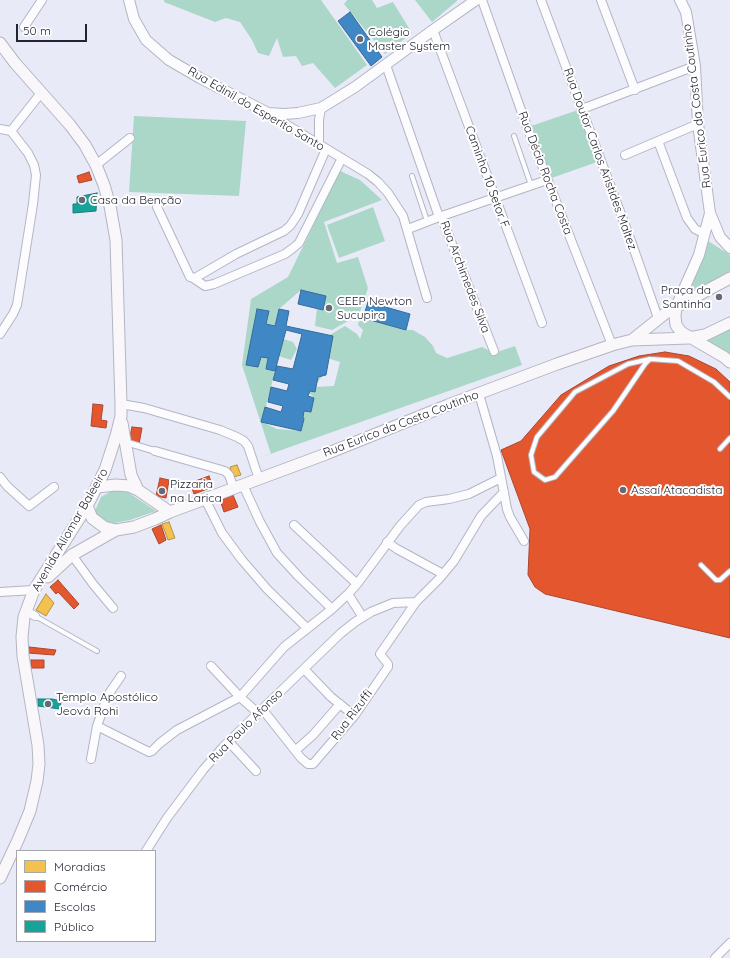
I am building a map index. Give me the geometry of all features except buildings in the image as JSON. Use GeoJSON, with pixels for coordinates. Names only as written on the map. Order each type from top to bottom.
{"type":"FeatureCollection","features":[{"type":"Feature","properties":{"kind":"main road","name":"Avenida Aliomar Baleeiro"},"geometry":{"type":"LineString","coordinates":[[0,43],[15,63],[70,125],[96,165],[104,185],[110,206],[116,240],[121,404],[121,416],[109,462],[87,506],[34,590],[31,614],[22,637],[23,656],[38,745],[38,781],[30,811],[0,878]]}},
{"type":"Feature","properties":{"kind":"main road"},"geometry":{"type":"LineString","coordinates":[[730,278],[676,307],[675,316],[676,325],[681,332],[730,362]]}},
{"type":"Feature","properties":{"kind":"main road","name":"Rua Eurico da Costa Coutinho"},"geometry":{"type":"LineString","coordinates":[[632,340],[658,318],[676,307]]}},
{"type":"Feature","properties":{"kind":"main road","name":"Rua Eurico da Costa Coutinho"},"geometry":{"type":"LineString","coordinates":[[116,530],[134,527],[557,364],[632,340],[689,338],[704,335],[730,323]]}},
{"type":"Feature","properties":{"kind":"main road"},"geometry":{"type":"LineString","coordinates":[[121,416],[131,475],[138,490]]}},
{"type":"Feature","properties":{"kind":"main road"},"geometry":{"type":"LineString","coordinates":[[96,487],[123,485],[138,490],[170,512]]}},
{"type":"Feature","properties":{"kind":"main road"},"geometry":{"type":"LineString","coordinates":[[87,506],[92,518],[97,523],[104,527],[116,530]]}},
{"type":"Feature","properties":{"kind":"main road"},"geometry":{"type":"LineString","coordinates":[[34,590],[72,556],[116,530]]}},
{"type":"Feature","properties":{"kind":"street"},"geometry":{"type":"LineString","coordinates":[[24,27],[42,0]]}},
{"type":"Feature","properties":{"kind":"street","name":"Rua Edinil do Esperito Santo"},"geometry":{"type":"LineString","coordinates":[[129,0],[134,19],[146,40],[169,60],[200,78],[268,113],[368,174],[388,193],[403,216],[408,229],[427,298]]}},
{"type":"Feature","properties":{"kind":"street"},"geometry":{"type":"LineString","coordinates":[[268,113],[298,113],[321,108],[355,87],[476,0]]}},
{"type":"Feature","properties":{"kind":"street","name":"Rua Décio Rocha Costa"},"geometry":{"type":"LineString","coordinates":[[482,0],[527,127],[612,346]]}},
{"type":"Feature","properties":{"kind":"street","name":"Rua Doutor Carlos Aristides Maltez"},"geometry":{"type":"LineString","coordinates":[[541,0],[631,240],[658,318]]}},
{"type":"Feature","properties":{"kind":"street"},"geometry":{"type":"LineString","coordinates":[[601,0],[635,90]]}},
{"type":"Feature","properties":{"kind":"street","name":"Rua Eurico da Costa Coutinho"},"geometry":{"type":"LineString","coordinates":[[680,0],[686,12],[695,66],[698,124],[710,213],[720,237],[730,248]]}},
{"type":"Feature","properties":{"kind":"street","name":"Caminho 10 Setor F"},"geometry":{"type":"LineString","coordinates":[[433,30],[542,323]]}},
{"type":"Feature","properties":{"kind":"street","name":"Rua Archimedes Silva"},"geometry":{"type":"LineString","coordinates":[[386,65],[405,123],[440,216],[494,351]]}},
{"type":"Feature","properties":{"kind":"street"},"geometry":{"type":"LineString","coordinates":[[582,109],[695,66]]}},
{"type":"Feature","properties":{"kind":"street"},"geometry":{"type":"LineString","coordinates":[[11,131],[41,93]]}},
{"type":"Feature","properties":{"kind":"street"},"geometry":{"type":"LineString","coordinates":[[319,144],[319,120],[321,108]]}},
{"type":"Feature","properties":{"kind":"street"},"geometry":{"type":"LineString","coordinates":[[625,155],[698,124]]}},
{"type":"Feature","properties":{"kind":"street"},"geometry":{"type":"LineString","coordinates":[[0,129],[11,131],[28,153],[36,175],[16,305],[13,314],[0,334]]}},
{"type":"Feature","properties":{"kind":"street"},"geometry":{"type":"LineString","coordinates":[[96,165],[130,138]]}},
{"type":"Feature","properties":{"kind":"street"},"geometry":{"type":"LineString","coordinates":[[658,141],[687,218],[695,229],[705,234]]}},
{"type":"Feature","properties":{"kind":"street"},"geometry":{"type":"LineString","coordinates":[[193,278],[197,278],[236,254],[269,240],[290,226],[298,214],[326,149]]}},
{"type":"Feature","properties":{"kind":"street"},"geometry":{"type":"LineString","coordinates":[[157,207],[190,277],[201,285],[205,286],[214,284],[285,254],[299,243],[342,158]]}},
{"type":"Feature","properties":{"kind":"street","name":"Rua Archimedes Silva"},"geometry":{"type":"LineString","coordinates":[[440,216],[495,199],[548,180]]}},
{"type":"Feature","properties":{"kind":"street","name":"Rua Eurico da Costa Coutinho"},"geometry":{"type":"LineString","coordinates":[[676,307],[699,255],[710,213]]}},
{"type":"Feature","properties":{"kind":"street"},"geometry":{"type":"LineString","coordinates":[[408,229],[440,216]]}},
{"type":"Feature","properties":{"kind":"street"},"geometry":{"type":"LineString","coordinates":[[479,394],[498,456],[501,478],[510,517],[524,541]]}},
{"type":"Feature","properties":{"kind":"street"},"geometry":{"type":"LineString","coordinates":[[121,404],[159,412],[220,430],[237,437],[244,441],[248,446],[259,479]]}},
{"type":"Feature","properties":{"kind":"street"},"geometry":{"type":"LineString","coordinates":[[125,442],[225,471],[254,510],[277,553],[332,609]]}},
{"type":"Feature","properties":{"kind":"street"},"geometry":{"type":"LineString","coordinates":[[0,477],[7,486],[29,506],[54,487]]}},
{"type":"Feature","properties":{"kind":"street"},"geometry":{"type":"LineString","coordinates":[[97,726],[149,752],[152,752],[177,730],[240,697],[284,647],[332,609],[348,594],[357,584],[387,542],[419,505],[426,502],[450,499],[469,494],[501,478]]}},
{"type":"Feature","properties":{"kind":"street"},"geometry":{"type":"LineString","coordinates":[[416,602],[454,561],[481,516],[504,492]]}},
{"type":"Feature","properties":{"kind":"street"},"geometry":{"type":"LineString","coordinates":[[205,499],[222,533],[242,560],[267,589],[307,628]]}},
{"type":"Feature","properties":{"kind":"street"},"geometry":{"type":"LineString","coordinates":[[294,525],[357,584]]}},
{"type":"Feature","properties":{"kind":"street"},"geometry":{"type":"LineString","coordinates":[[387,542],[396,549],[443,574]]}},
{"type":"Feature","properties":{"kind":"street"},"geometry":{"type":"LineString","coordinates":[[72,556],[113,608]]}},
{"type":"Feature","properties":{"kind":"street"},"geometry":{"type":"LineString","coordinates":[[0,592],[34,590]]}},
{"type":"Feature","properties":{"kind":"street"},"geometry":{"type":"LineString","coordinates":[[348,594],[362,616]]}},
{"type":"Feature","properties":{"kind":"street","name":"Rua Paulo Afonso"},"geometry":{"type":"LineString","coordinates":[[147,850],[167,818],[209,762],[341,633],[362,616],[393,603],[416,602]]}},
{"type":"Feature","properties":{"kind":"street","name":"Rua Rizuffi"},"geometry":{"type":"LineString","coordinates":[[211,666],[240,697],[261,712],[296,750],[301,758],[310,765],[313,764],[355,715],[388,667],[388,664],[380,654],[416,602]]}},
{"type":"Feature","properties":{"kind":"street"},"geometry":{"type":"LineString","coordinates":[[304,669],[340,704],[355,715]]}},
{"type":"Feature","properties":{"kind":"street"},"geometry":{"type":"LineString","coordinates":[[91,759],[97,726],[109,691],[121,676]]}},
{"type":"Feature","properties":{"kind":"street"},"geometry":{"type":"LineString","coordinates":[[296,750],[313,734],[340,704]]}},
{"type":"Feature","properties":{"kind":"street"},"geometry":{"type":"LineString","coordinates":[[229,742],[256,771]]}},
{"type":"Feature","properties":{"kind":"street"},"geometry":{"type":"LineString","coordinates":[[715,958],[730,943]]}},
{"type":"Feature","properties":{"kind":"lane"},"geometry":{"type":"LineString","coordinates":[[514,136],[532,186]]}},
{"type":"Feature","properties":{"kind":"lane"},"geometry":{"type":"LineString","coordinates":[[412,176],[427,221]]}},
{"type":"Feature","properties":{"kind":"lane"},"geometry":{"type":"LineString","coordinates":[[650,359],[613,411],[555,477],[545,480],[534,472],[531,455],[537,436],[575,392],[628,364],[650,359],[678,362],[714,382],[730,397]]}},
{"type":"Feature","properties":{"kind":"lane"},"geometry":{"type":"LineString","coordinates":[[720,450],[730,438]]}},
{"type":"Feature","properties":{"kind":"lane"},"geometry":{"type":"LineString","coordinates":[[701,565],[716,580],[720,580],[730,571]]}},
{"type":"Feature","properties":{"kind":"lane"},"geometry":{"type":"LineString","coordinates":[[31,614],[97,651]]}},
{"type":"Feature","properties":{"kind":"green space"},"geometry":{"type":"Polygon","coordinates":[[[164,0],[321,0],[367,65],[335,88],[313,63],[302,66],[296,56],[283,57],[277,38],[269,56],[258,53],[252,40],[240,22],[226,18],[215,22],[164,2],[164,0]]]}},
{"type":"Feature","properties":{"kind":"green space"},"geometry":{"type":"Polygon","coordinates":[[[347,0],[372,0],[377,8],[393,2],[412,33],[385,54],[344,4],[347,0]]]}},
{"type":"Feature","properties":{"kind":"green space"},"geometry":{"type":"Polygon","coordinates":[[[415,0],[457,0],[457,1],[432,22],[415,0]]]}},
{"type":"Feature","properties":{"kind":"green space"},"geometry":{"type":"Polygon","coordinates":[[[581,109],[600,161],[546,180],[528,127],[581,109]]]}},
{"type":"Feature","properties":{"kind":"green space"},"geometry":{"type":"Polygon","coordinates":[[[134,116],[246,121],[239,196],[129,192],[134,116]]]}},
{"type":"Feature","properties":{"kind":"green space"},"geometry":{"type":"Polygon","coordinates":[[[340,171],[360,180],[382,200],[324,222],[337,263],[358,257],[368,288],[359,315],[332,330],[315,326],[317,308],[323,310],[326,296],[301,290],[279,309],[275,326],[266,324],[269,311],[257,309],[253,328],[277,334],[277,337],[293,342],[297,349],[291,360],[269,353],[266,369],[275,371],[262,422],[277,429],[301,431],[304,419],[300,413],[304,411],[311,412],[314,398],[292,373],[323,375],[314,387],[334,386],[340,362],[327,358],[328,336],[345,326],[357,334],[360,339],[363,330],[358,325],[360,317],[406,330],[413,330],[425,337],[433,346],[436,353],[447,358],[482,347],[494,353],[515,346],[522,365],[271,454],[242,365],[251,299],[288,277],[340,171]]]}},
{"type":"Feature","properties":{"kind":"green space"},"geometry":{"type":"Polygon","coordinates":[[[373,207],[385,241],[339,258],[327,225],[373,207]]]}},
{"type":"Feature","properties":{"kind":"green space"},"geometry":{"type":"Polygon","coordinates":[[[708,241],[730,255],[730,273],[689,294],[708,241]]]}},
{"type":"Feature","properties":{"kind":"green space"},"geometry":{"type":"Polygon","coordinates":[[[730,327],[730,356],[706,339],[730,327]]]}},
{"type":"Feature","properties":{"kind":"green space"},"geometry":{"type":"Polygon","coordinates":[[[113,490],[126,491],[156,511],[130,520],[109,524],[100,518],[95,511],[101,497],[113,490]]]}},
{"type":"Feature","properties":{"kind":"place","name":"Colégio Master System"},"geometry":{"type":"Point","coordinates":[360,39]}},
{"type":"Feature","properties":{"kind":"place","name":"Casa da Benção"},"geometry":{"type":"Point","coordinates":[82,200]}},
{"type":"Feature","properties":{"kind":"place","name":"Praça da Santinha"},"geometry":{"type":"Point","coordinates":[719,297]}},
{"type":"Feature","properties":{"kind":"place","name":"CEEP Newton Sucupira"},"geometry":{"type":"Point","coordinates":[329,308]}},
{"type":"Feature","properties":{"kind":"place","name":"Assaí Atacadista"},"geometry":{"type":"Point","coordinates":[623,490]}},
{"type":"Feature","properties":{"kind":"place","name":"Pizzaria na Larica"},"geometry":{"type":"Point","coordinates":[162,491]}},
{"type":"Feature","properties":{"kind":"place","name":"Templo Apostólico Jeová Rohi"},"geometry":{"type":"Point","coordinates":[48,704]}}]}
